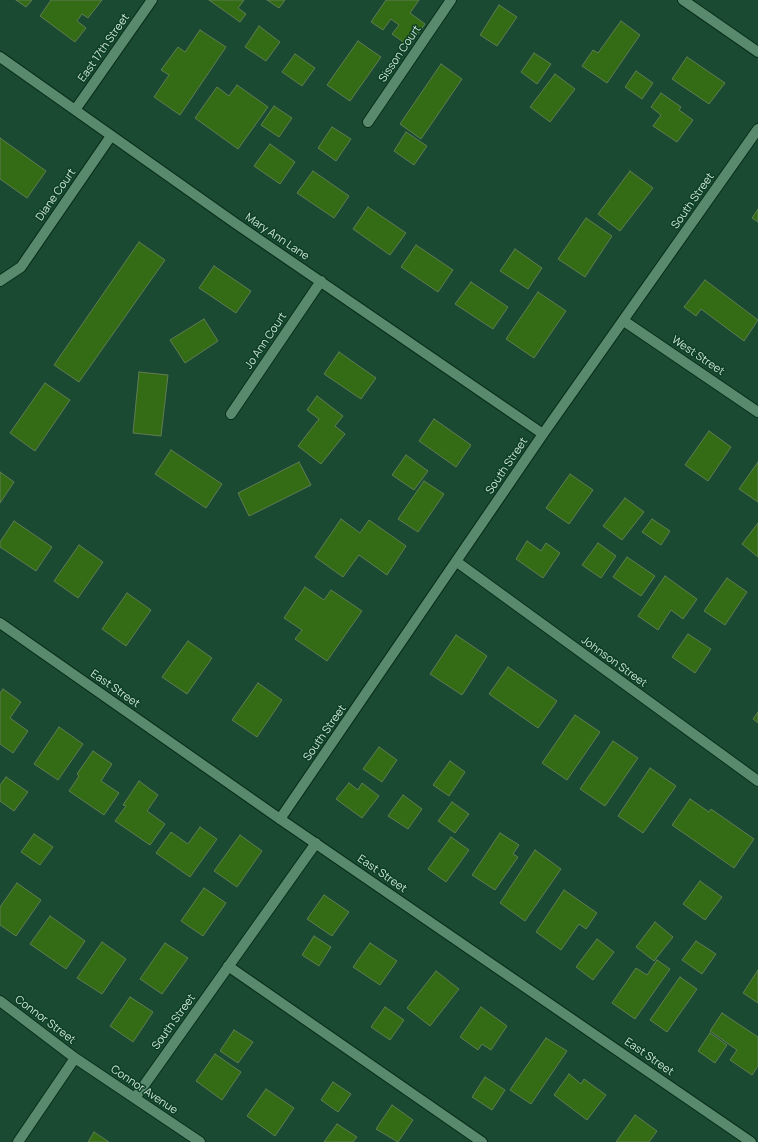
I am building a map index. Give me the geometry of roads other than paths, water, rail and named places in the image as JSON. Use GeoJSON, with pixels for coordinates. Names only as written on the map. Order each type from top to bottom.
{"type":"FeatureCollection","features":[{"type":"Feature","properties":{"kind":"street","name":"East 17th Street"},"geometry":{"type":"LineString","coordinates":[[75,110],[152,0]]}},
{"type":"Feature","properties":{"kind":"street","name":"Sisson Court"},"geometry":{"type":"LineString","coordinates":[[368,122],[452,0]]}},
{"type":"Feature","properties":{"kind":"street"},"geometry":{"type":"LineString","coordinates":[[683,0],[758,52]]}},
{"type":"Feature","properties":{"kind":"street","name":"Mary Ann Lane"},"geometry":{"type":"LineString","coordinates":[[0,58],[235,224],[544,434]]}},
{"type":"Feature","properties":{"kind":"street","name":"South Street"},"geometry":{"type":"LineString","coordinates":[[280,819],[544,434],[758,129]]}},
{"type":"Feature","properties":{"kind":"street","name":"Diane Court"},"geometry":{"type":"LineString","coordinates":[[0,281],[21,267],[111,136]]}},
{"type":"Feature","properties":{"kind":"street","name":"Jo Ann Court"},"geometry":{"type":"LineString","coordinates":[[231,414],[321,281]]}},
{"type":"Feature","properties":{"kind":"street","name":"West Street"},"geometry":{"type":"LineString","coordinates":[[624,321],[758,412]]}},
{"type":"Feature","properties":{"kind":"street","name":"Johnson Street"},"geometry":{"type":"LineString","coordinates":[[457,562],[758,781]]}},
{"type":"Feature","properties":{"kind":"street","name":"East Street"},"geometry":{"type":"LineString","coordinates":[[0,623],[280,819],[751,1142]]}},
{"type":"Feature","properties":{"kind":"street","name":"South Street"},"geometry":{"type":"LineString","coordinates":[[134,1098],[316,843]]}},
{"type":"Feature","properties":{"kind":"street"},"geometry":{"type":"LineString","coordinates":[[228,966],[482,1142]]}},
{"type":"Feature","properties":{"kind":"street","name":"Connor Street"},"geometry":{"type":"LineString","coordinates":[[0,1001],[75,1058]]}},
{"type":"Feature","properties":{"kind":"street"},"geometry":{"type":"LineString","coordinates":[[18,1142],[75,1058]]}},
{"type":"Feature","properties":{"kind":"street","name":"Connor Avenue"},"geometry":{"type":"LineString","coordinates":[[75,1058],[200,1142]]}}]}
